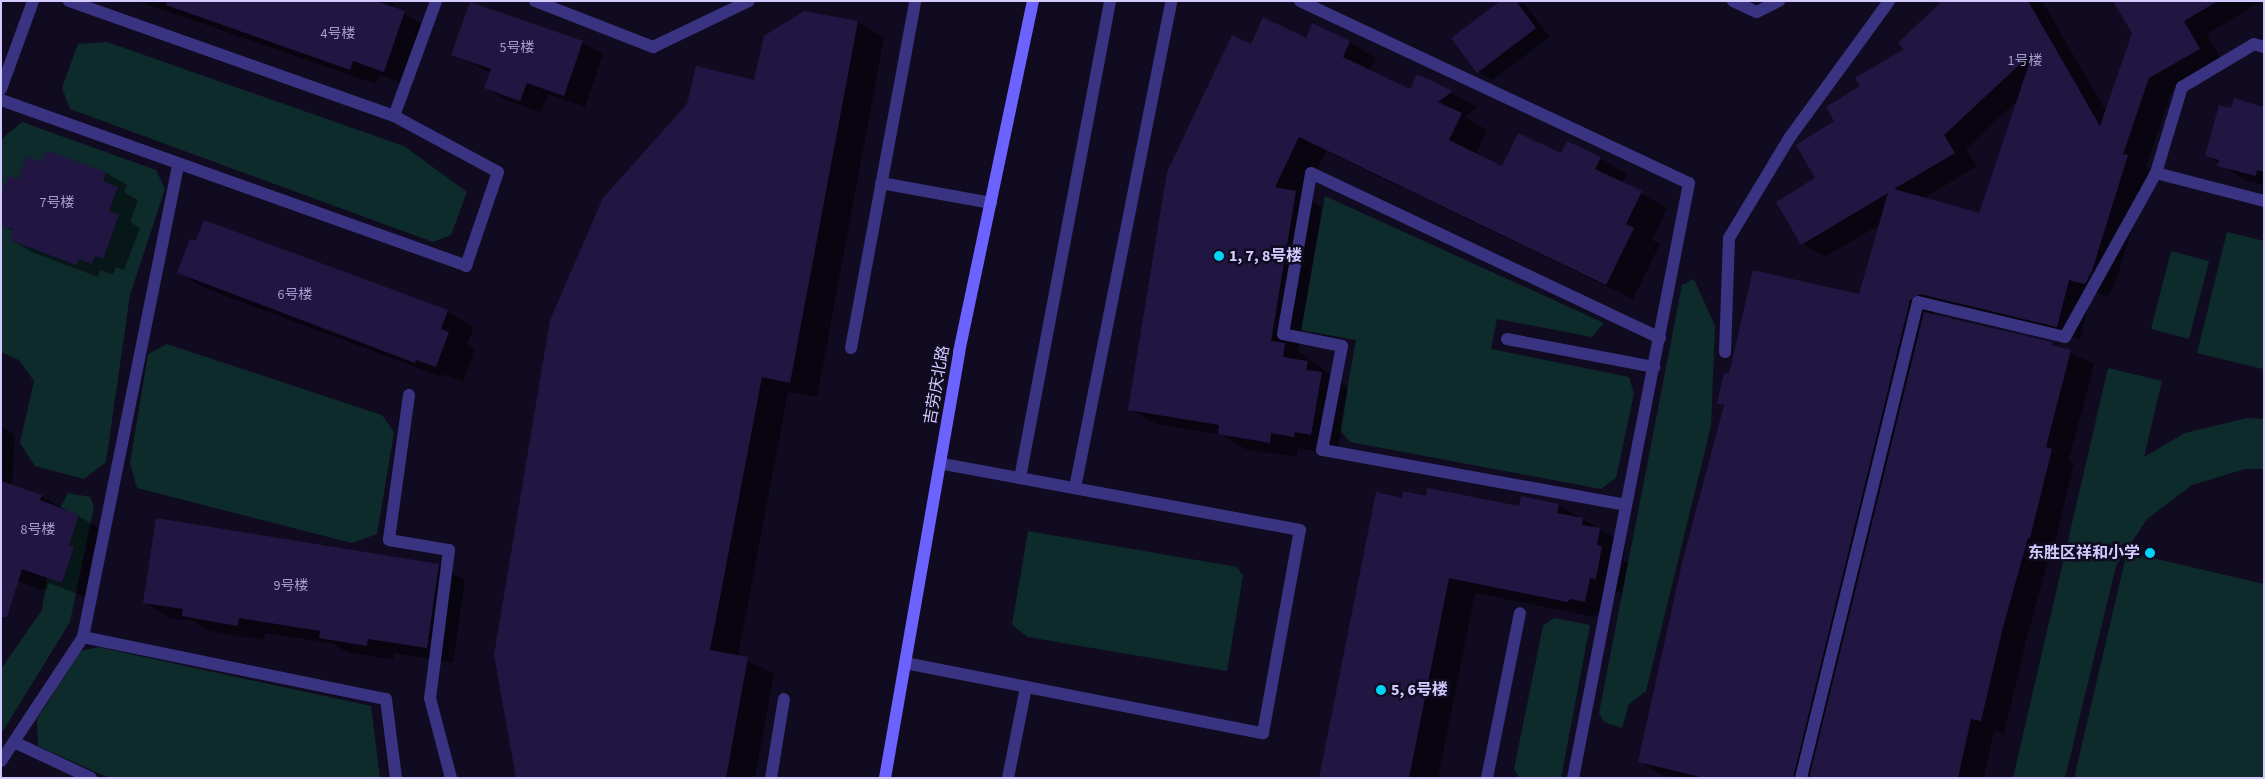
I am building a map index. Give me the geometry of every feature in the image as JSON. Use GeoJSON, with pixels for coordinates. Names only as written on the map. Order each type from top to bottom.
{"type":"FeatureCollection","features":[{"type":"Feature","properties":{"kind":"main road","name":"吉劳庆北路"},"geometry":{"type":"LineString","coordinates":[[885,778],[940,463],[1033,1]]}},
{"type":"Feature","properties":{"kind":"lane"},"geometry":{"type":"LineString","coordinates":[[1,89],[33,1]]}},
{"type":"Feature","properties":{"kind":"lane"},"geometry":{"type":"LineString","coordinates":[[1,100],[466,266],[498,172],[394,116],[68,1]]}},
{"type":"Feature","properties":{"kind":"lane"},"geometry":{"type":"LineString","coordinates":[[394,116],[436,1]]}},
{"type":"Feature","properties":{"kind":"lane"},"geometry":{"type":"LineString","coordinates":[[535,1],[653,47],[749,1]]}},
{"type":"Feature","properties":{"kind":"lane"},"geometry":{"type":"LineString","coordinates":[[851,348],[915,1]]}},
{"type":"Feature","properties":{"kind":"lane"},"geometry":{"type":"LineString","coordinates":[[1020,478],[1110,1]]}},
{"type":"Feature","properties":{"kind":"lane"},"geometry":{"type":"LineString","coordinates":[[1075,488],[1171,1]]}},
{"type":"Feature","properties":{"kind":"lane"},"geometry":{"type":"LineString","coordinates":[[1300,1],[1689,183],[1573,778]]}},
{"type":"Feature","properties":{"kind":"lane"},"geometry":{"type":"LineString","coordinates":[[1734,1],[1757,12],[1779,1]]}},
{"type":"Feature","properties":{"kind":"lane"},"geometry":{"type":"LineString","coordinates":[[1725,352],[1729,238],[1790,138],[1889,1]]}},
{"type":"Feature","properties":{"kind":"lane"},"geometry":{"type":"LineString","coordinates":[[1801,778],[1918,302],[2065,337],[2156,173],[2182,87],[2254,44],[2264,47]]}},
{"type":"Feature","properties":{"kind":"lane"},"geometry":{"type":"LineString","coordinates":[[1,761],[83,637],[178,164]]}},
{"type":"Feature","properties":{"kind":"lane"},"geometry":{"type":"LineString","coordinates":[[1626,505],[1322,450],[1342,346],[1283,334],[1311,173],[1660,338]]}},
{"type":"Feature","properties":{"kind":"lane"},"geometry":{"type":"LineString","coordinates":[[2156,173],[2264,201]]}},
{"type":"Feature","properties":{"kind":"lane"},"geometry":{"type":"LineString","coordinates":[[881,183],[991,203]]}},
{"type":"Feature","properties":{"kind":"lane"},"geometry":{"type":"LineString","coordinates":[[1507,338],[1654,368]]}},
{"type":"Feature","properties":{"kind":"lane"},"geometry":{"type":"LineString","coordinates":[[409,394],[389,540],[449,550],[430,698],[451,778]]}},
{"type":"Feature","properties":{"kind":"lane"},"geometry":{"type":"LineString","coordinates":[[905,663],[1263,733],[1300,530],[940,463]]}},
{"type":"Feature","properties":{"kind":"lane"},"geometry":{"type":"LineString","coordinates":[[1487,778],[1520,613]]}},
{"type":"Feature","properties":{"kind":"lane"},"geometry":{"type":"LineString","coordinates":[[83,637],[386,698],[396,778]]}},
{"type":"Feature","properties":{"kind":"lane"},"geometry":{"type":"LineString","coordinates":[[1008,778],[1026,687]]}},
{"type":"Feature","properties":{"kind":"lane"},"geometry":{"type":"LineString","coordinates":[[771,778],[784,699]]}},
{"type":"Feature","properties":{"kind":"lane"},"geometry":{"type":"LineString","coordinates":[[14,742],[91,778]]}},
{"type":"Feature","properties":{"kind":"green space"},"geometry":{"type":"Polygon","coordinates":[[[107,42],[404,146],[467,192],[451,235],[433,242],[70,109],[62,88],[78,44],[107,42]]]}},
{"type":"Feature","properties":{"kind":"green space"},"geometry":{"type":"Polygon","coordinates":[[[22,122],[156,170],[165,189],[130,295],[106,462],[84,479],[35,466],[20,443],[34,381],[19,360],[1,352],[1,144],[3,138],[22,122]]]}},
{"type":"Feature","properties":{"kind":"green space"},"geometry":{"type":"Polygon","coordinates":[[[1325,196],[1604,323],[1592,337],[1497,319],[1491,349],[1629,377],[1634,394],[1616,478],[1601,489],[1350,442],[1340,430],[1356,340],[1301,330],[1325,196]]]}},
{"type":"Feature","properties":{"kind":"green space"},"geometry":{"type":"Polygon","coordinates":[[[2227,232],[2264,241],[2263,369],[2197,353],[2227,232]]]}},
{"type":"Feature","properties":{"kind":"green space"},"geometry":{"type":"Polygon","coordinates":[[[2171,251],[2209,261],[2189,339],[2151,329],[2171,251]]]}},
{"type":"Feature","properties":{"kind":"green space"},"geometry":{"type":"Polygon","coordinates":[[[1694,279],[1715,326],[1711,426],[1646,691],[1629,704],[1622,728],[1604,722],[1599,713],[1682,285],[1694,279]]]}},
{"type":"Feature","properties":{"kind":"green space"},"geometry":{"type":"Polygon","coordinates":[[[167,344],[382,415],[394,432],[377,534],[352,543],[137,488],[130,463],[148,354],[167,344]]]}},
{"type":"Feature","properties":{"kind":"green space"},"geometry":{"type":"Polygon","coordinates":[[[2108,368],[2162,381],[2144,457],[2185,433],[2247,418],[2264,419],[2264,469],[2245,469],[2192,485],[2147,519],[2116,566],[2065,778],[2013,778],[2108,368]]]}},
{"type":"Feature","properties":{"kind":"green space"},"geometry":{"type":"Polygon","coordinates":[[[68,493],[90,497],[94,506],[70,622],[1,734],[1,669],[42,610],[47,578],[62,583],[74,547],[69,545],[79,515],[60,508],[68,493]]]}},
{"type":"Feature","properties":{"kind":"green space"},"geometry":{"type":"Polygon","coordinates":[[[1028,531],[1237,567],[1243,576],[1227,671],[1028,637],[1012,625],[1028,531]]]}},
{"type":"Feature","properties":{"kind":"green space"},"geometry":{"type":"Polygon","coordinates":[[[2127,552],[2264,584],[2264,778],[2074,778],[2127,552]]]}},
{"type":"Feature","properties":{"kind":"green space"},"geometry":{"type":"Polygon","coordinates":[[[1554,618],[1590,625],[1561,778],[1519,778],[1514,769],[1543,626],[1554,618]]]}},
{"type":"Feature","properties":{"kind":"green space"},"geometry":{"type":"Polygon","coordinates":[[[98,647],[371,706],[380,778],[109,778],[38,746],[37,719],[81,651],[98,647]]]}},
{"type":"Feature","properties":{"kind":"building"},"geometry":{"type":"Polygon","coordinates":[[[166,1],[376,1],[405,11],[384,72],[353,61],[350,70],[166,5],[166,1]]]}},
{"type":"Feature","properties":{"kind":"building"},"geometry":{"type":"Polygon","coordinates":[[[1500,1],[1516,1],[1536,28],[1477,73],[1451,38],[1500,1]]]}},
{"type":"Feature","properties":{"kind":"building"},"geometry":{"type":"Polygon","coordinates":[[[1942,1],[2028,1],[2100,126],[2132,33],[2113,1],[2218,1],[2184,21],[2200,49],[2149,78],[2123,154],[2128,155],[2092,271],[2085,284],[2069,280],[2057,327],[1920,294],[1910,300],[1793,778],[1705,778],[1638,762],[1682,563],[1724,405],[1717,404],[1724,373],[1729,374],[1753,270],[1859,294],[1888,193],[1801,245],[1776,202],[1815,178],[1796,145],[1834,121],[1826,107],[1860,86],[1855,78],[1904,49],[1898,43],[1942,1]],[[2033,52],[1944,135],[1955,153],[1894,189],[1979,213],[2033,52]]]}},
{"type":"Feature","properties":{"kind":"building"},"geometry":{"type":"Polygon","coordinates":[[[470,2],[583,41],[564,96],[527,83],[520,101],[484,88],[491,69],[451,55],[470,2]]]}},
{"type":"Feature","properties":{"kind":"building"},"geometry":{"type":"Polygon","coordinates":[[[804,11],[858,21],[790,383],[762,377],[710,650],[748,657],[726,778],[516,778],[494,655],[550,320],[603,198],[687,104],[696,66],[754,80],[764,36],[804,11]]]}},
{"type":"Feature","properties":{"kind":"building","name":"1, 7, 8号楼"},"geometry":{"type":"Polygon","coordinates":[[[1263,17],[1306,38],[1312,23],[1350,41],[1343,57],[1410,89],[1417,74],[1453,91],[1438,102],[1462,113],[1449,140],[1502,166],[1518,133],[1561,153],[1567,141],[1601,157],[1595,169],[1642,191],[1626,224],[1634,228],[1606,285],[1299,137],[1275,187],[1296,191],[1271,341],[1285,343],[1283,357],[1308,361],[1306,370],[1322,372],[1311,435],[1295,432],[1294,437],[1271,433],[1270,443],[1218,434],[1219,425],[1128,410],[1167,172],[1232,35],[1251,44],[1263,17]]]}},
{"type":"Feature","properties":{"kind":"building"},"geometry":{"type":"Polygon","coordinates":[[[2234,98],[2264,107],[2264,172],[2257,170],[2256,176],[2217,166],[2219,160],[2205,156],[2219,105],[2231,108],[2234,98]]]}},
{"type":"Feature","properties":{"kind":"building"},"geometry":{"type":"Polygon","coordinates":[[[46,150],[106,172],[103,181],[118,187],[109,211],[119,215],[103,259],[95,256],[92,264],[79,259],[76,265],[10,240],[13,230],[1,225],[1,195],[8,176],[18,179],[26,156],[42,162],[46,150]]]}},
{"type":"Feature","properties":{"kind":"building"},"geometry":{"type":"Polygon","coordinates":[[[204,220],[448,310],[441,329],[449,332],[436,367],[416,360],[415,363],[177,273],[190,239],[196,241],[204,220]]]}},
{"type":"Feature","properties":{"kind":"building"},"geometry":{"type":"Polygon","coordinates":[[[1924,312],[2052,342],[2052,345],[2071,350],[2046,447],[2052,449],[2030,538],[2028,538],[2003,627],[1981,721],[1971,719],[1958,778],[1809,778],[1924,312]]]}},
{"type":"Feature","properties":{"kind":"building"},"geometry":{"type":"Polygon","coordinates":[[[1,481],[42,495],[40,500],[79,515],[69,545],[74,547],[62,583],[22,569],[7,617],[1,617],[1,481]]]}},
{"type":"Feature","properties":{"kind":"building","name":"5, 6号楼"},"geometry":{"type":"Polygon","coordinates":[[[1427,488],[1519,506],[1521,496],[1559,504],[1557,513],[1583,518],[1582,525],[1600,528],[1597,545],[1602,546],[1596,579],[1590,578],[1585,602],[1571,599],[1567,602],[1449,578],[1409,778],[1319,778],[1376,492],[1402,498],[1403,491],[1426,496],[1427,488]]]}},
{"type":"Feature","properties":{"kind":"building"},"geometry":{"type":"Polygon","coordinates":[[[156,518],[439,564],[427,648],[368,639],[367,646],[319,638],[320,631],[239,618],[238,626],[182,616],[183,609],[143,603],[156,518]]]}},
{"type":"Feature","properties":{"kind":"place","name":"1, 7, 8号楼"},"geometry":{"type":"Point","coordinates":[1219,256]}},
{"type":"Feature","properties":{"kind":"place","name":"东胜区祥和小学"},"geometry":{"type":"Point","coordinates":[2150,553]}},
{"type":"Feature","properties":{"kind":"place","name":"5, 6号楼"},"geometry":{"type":"Point","coordinates":[1381,690]}}]}
